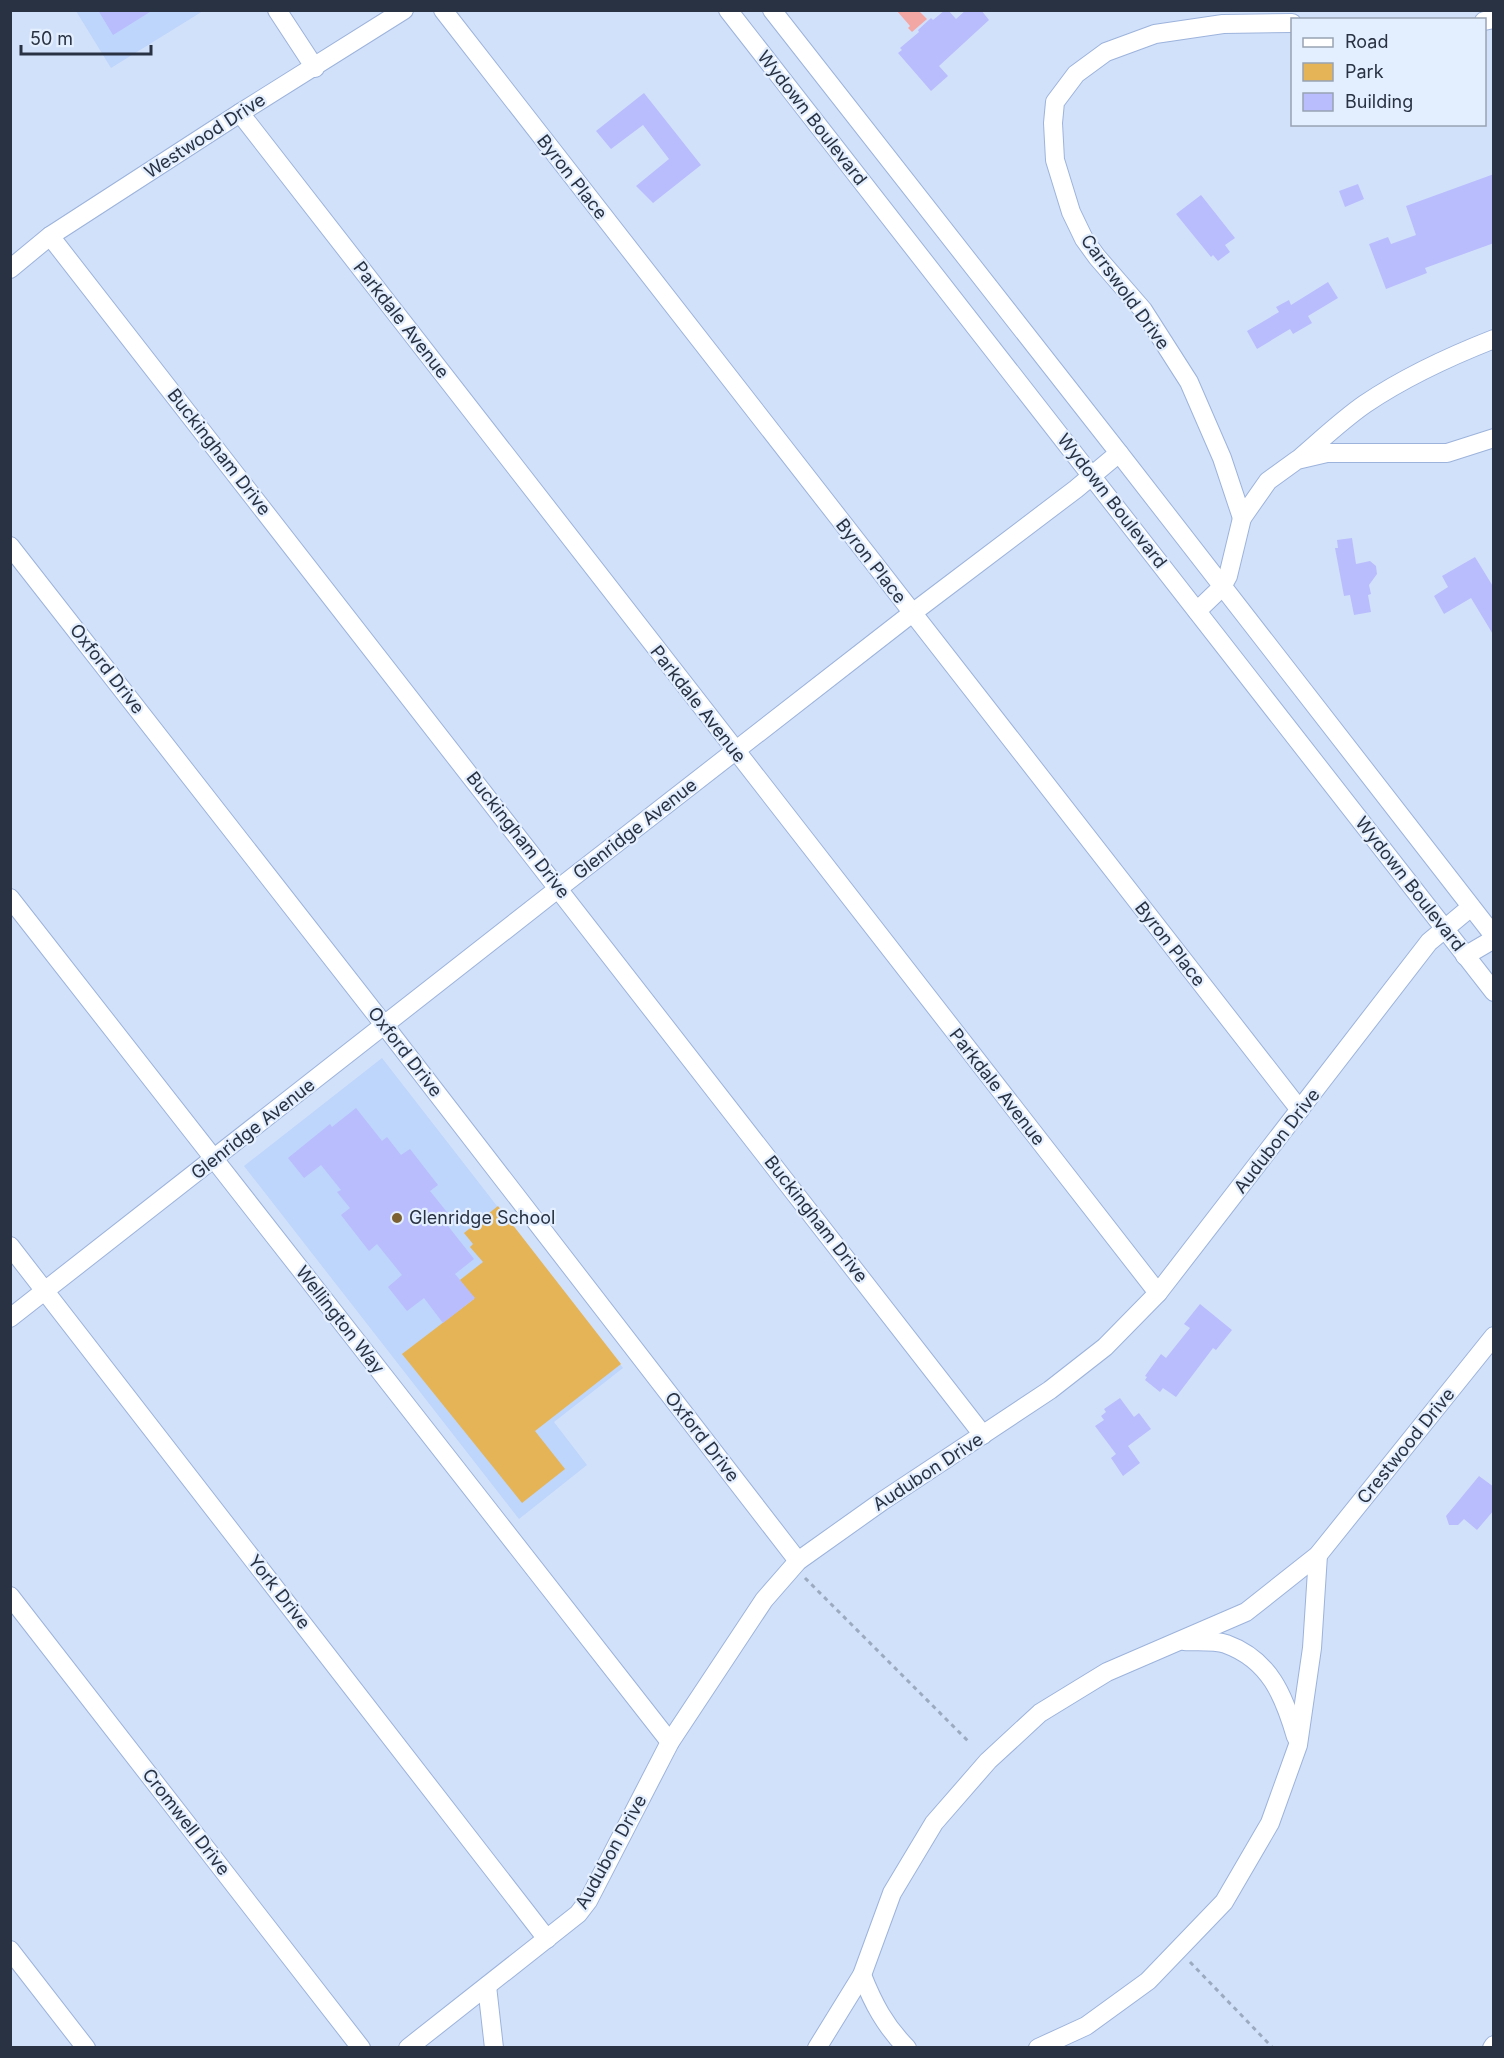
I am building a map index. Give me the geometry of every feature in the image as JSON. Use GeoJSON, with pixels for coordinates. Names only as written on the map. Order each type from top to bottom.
{"type":"FeatureCollection","features":[{"type":"Feature","properties":{"kind":"street"},"geometry":{"type":"LineString","coordinates":[[277,10],[315,68]]}},
{"type":"Feature","properties":{"kind":"street","name":"Byron Place"},"geometry":{"type":"LineString","coordinates":[[443,10],[911,614],[1300,1110]]}},
{"type":"Feature","properties":{"kind":"street","name":"Wydown Boulevard"},"geometry":{"type":"LineString","coordinates":[[728,10],[1494,992]]}},
{"type":"Feature","properties":{"kind":"street","name":"Wydown Boulevard"},"geometry":{"type":"LineString","coordinates":[[772,10],[1119,453],[1494,938]]}},
{"type":"Feature","properties":{"kind":"street","name":"Westwood Drive"},"geometry":{"type":"LineString","coordinates":[[10,268],[50,236],[402,11]]}},
{"type":"Feature","properties":{"kind":"street","name":"Carrswold Drive"},"geometry":{"type":"LineString","coordinates":[[1242,518],[1222,458],[1189,382],[1143,310],[1084,239],[1071,212],[1055,159],[1053,123],[1055,102],[1076,74],[1106,52],[1155,34],[1223,24],[1291,23]]}},
{"type":"Feature","properties":{"kind":"street","name":"Parkdale Avenue"},"geometry":{"type":"LineString","coordinates":[[240,113],[1158,1293]]}},
{"type":"Feature","properties":{"kind":"street","name":"Buckingham Drive"},"geometry":{"type":"LineString","coordinates":[[50,236],[983,1435]]}},
{"type":"Feature","properties":{"kind":"street"},"geometry":{"type":"LineString","coordinates":[[1197,611],[1222,587],[1228,576],[1242,518],[1268,482],[1373,399],[1434,364],[1494,339]]}},
{"type":"Feature","properties":{"kind":"street"},"geometry":{"type":"LineString","coordinates":[[1297,460],[1327,453],[1447,453],[1494,438]]}},
{"type":"Feature","properties":{"kind":"street","name":"Glenridge Avenue"},"geometry":{"type":"LineString","coordinates":[[10,1318],[1119,453]]}},
{"type":"Feature","properties":{"kind":"street","name":"Oxford Drive"},"geometry":{"type":"LineString","coordinates":[[10,546],[385,1026],[795,1564]]}},
{"type":"Feature","properties":{"kind":"street","name":"Wellington Way"},"geometry":{"type":"LineString","coordinates":[[10,898],[670,1742]]}},
{"type":"Feature","properties":{"kind":"street","name":"Audubon Drive"},"geometry":{"type":"LineString","coordinates":[[408,2048],[579,1914],[588,1901],[670,1742],[764,1600],[795,1564],[881,1502],[1050,1390],[1105,1347],[1158,1293],[1429,942],[1471,907]]}},
{"type":"Feature","properties":{"kind":"street"},"geometry":{"type":"LineString","coordinates":[[1465,956],[1494,938]]}},
{"type":"Feature","properties":{"kind":"street","name":"York Drive"},"geometry":{"type":"LineString","coordinates":[[10,1246],[547,1939]]}},
{"type":"Feature","properties":{"kind":"street","name":"Crestwood Drive"},"geometry":{"type":"LineString","coordinates":[[817,2048],[862,1975],[892,1893],[934,1823],[988,1761],[1040,1713],[1107,1672],[1246,1612],[1318,1555],[1494,1336]]}},
{"type":"Feature","properties":{"kind":"street"},"geometry":{"type":"LineString","coordinates":[[1038,2048],[1086,2026],[1148,1981],[1224,1902],[1270,1822],[1298,1745],[1312,1648],[1318,1555]]}},
{"type":"Feature","properties":{"kind":"street","name":"Cromwell Drive"},"geometry":{"type":"LineString","coordinates":[[10,1596],[361,2048]]}},
{"type":"Feature","properties":{"kind":"street","name":"Crestwood Drive"},"geometry":{"type":"LineString","coordinates":[[1181,1641],[1224,1643],[1253,1658],[1276,1684],[1288,1709],[1298,1745]]}},
{"type":"Feature","properties":{"kind":"street"},"geometry":{"type":"LineString","coordinates":[[10,1950],[86,2048]]}},
{"type":"Feature","properties":{"kind":"street"},"geometry":{"type":"LineString","coordinates":[[862,1975],[873,2004],[892,2033],[907,2048]]}},
{"type":"Feature","properties":{"kind":"street"},"geometry":{"type":"LineString","coordinates":[[487,1986],[494,2048]]}},
{"type":"Feature","properties":{"kind":"path"},"geometry":{"type":"LineString","coordinates":[[795,1564],[969,1742]]}},
{"type":"Feature","properties":{"kind":"path"},"geometry":{"type":"LineString","coordinates":[[1178,1950],[1273,2048]]}},
{"type":"Feature","properties":{"kind":"shaded area"},"geometry":{"type":"Polygon","coordinates":[[[76,11],[203,11],[111,68],[76,11]]]}},
{"type":"Feature","properties":{"kind":"shaded area"},"geometry":{"type":"Polygon","coordinates":[[[897,11],[919,11],[927,19],[912,32],[908,28],[910,26],[897,11]]]}},
{"type":"Feature","properties":{"kind":"shaded area","name":"Glenridge School"},"geometry":{"type":"Polygon","coordinates":[[[382,1058],[623,1368],[554,1422],[587,1465],[519,1519],[244,1166],[382,1058]]]}},
{"type":"Feature","properties":{"kind":"green space"},"geometry":{"type":"Polygon","coordinates":[[[498,1206],[621,1364],[535,1431],[565,1469],[522,1503],[402,1354],[474,1299],[460,1280],[483,1262],[470,1247],[473,1244],[464,1233],[498,1206]]]}},
{"type":"Feature","properties":{"kind":"building"},"geometry":{"type":"Polygon","coordinates":[[[98,10],[153,10],[113,35],[98,10]]]}},
{"type":"Feature","properties":{"kind":"building"},"geometry":{"type":"Polygon","coordinates":[[[948,10],[956,19],[966,10],[981,10],[989,20],[939,66],[948,76],[931,91],[898,53],[902,50],[900,48],[931,18],[933,20],[948,10]]]}},
{"type":"Feature","properties":{"kind":"building"},"geometry":{"type":"Polygon","coordinates":[[[644,93],[701,165],[653,203],[636,186],[669,159],[643,125],[611,149],[596,131],[644,93]]]}},
{"type":"Feature","properties":{"kind":"building"},"geometry":{"type":"Polygon","coordinates":[[[1494,174],[1494,243],[1425,268],[1427,273],[1386,289],[1369,244],[1388,237],[1391,244],[1416,235],[1406,206],[1494,174]]]}},
{"type":"Feature","properties":{"kind":"building"},"geometry":{"type":"Polygon","coordinates":[[[1358,184],[1364,199],[1345,207],[1339,191],[1358,184]]]}},
{"type":"Feature","properties":{"kind":"building"},"geometry":{"type":"Polygon","coordinates":[[[1201,195],[1235,238],[1225,245],[1230,252],[1218,261],[1213,255],[1211,257],[1176,214],[1201,195]]]}},
{"type":"Feature","properties":{"kind":"building"},"geometry":{"type":"Polygon","coordinates":[[[1328,282],[1338,298],[1308,316],[1312,323],[1293,334],[1290,329],[1257,349],[1247,331],[1279,312],[1276,307],[1289,300],[1291,305],[1328,282]]]}},
{"type":"Feature","properties":{"kind":"building"},"geometry":{"type":"Polygon","coordinates":[[[1352,538],[1356,564],[1370,561],[1376,566],[1377,574],[1369,585],[1371,612],[1354,615],[1350,595],[1344,596],[1335,548],[1338,548],[1337,540],[1352,538]]]}},
{"type":"Feature","properties":{"kind":"building"},"geometry":{"type":"Polygon","coordinates":[[[1475,557],[1494,588],[1494,636],[1471,598],[1444,614],[1434,596],[1448,587],[1442,576],[1475,557]]]}},
{"type":"Feature","properties":{"kind":"building","name":"Glenridge School"},"geometry":{"type":"Polygon","coordinates":[[[356,1108],[382,1141],[387,1137],[401,1155],[410,1149],[438,1185],[430,1191],[454,1221],[448,1226],[474,1259],[455,1274],[475,1298],[443,1323],[424,1298],[407,1311],[388,1287],[402,1275],[377,1244],[369,1251],[341,1215],[350,1208],[337,1192],[341,1190],[321,1165],[304,1178],[288,1158],[330,1124],[332,1127],[356,1108]]]}},
{"type":"Feature","properties":{"kind":"building"},"geometry":{"type":"Polygon","coordinates":[[[1200,1304],[1232,1330],[1216,1350],[1213,1348],[1176,1397],[1163,1388],[1160,1392],[1145,1380],[1147,1377],[1145,1376],[1161,1354],[1166,1358],[1190,1328],[1184,1324],[1200,1304]]]}},
{"type":"Feature","properties":{"kind":"building"},"geometry":{"type":"Polygon","coordinates":[[[1120,1398],[1134,1417],[1139,1413],[1151,1429],[1128,1446],[1140,1463],[1123,1476],[1111,1458],[1116,1454],[1095,1426],[1104,1420],[1101,1416],[1106,1412],[1104,1409],[1120,1398]]]}},
{"type":"Feature","properties":{"kind":"building"},"geometry":{"type":"Polygon","coordinates":[[[1479,1476],[1494,1487],[1494,1510],[1477,1530],[1464,1519],[1458,1525],[1449,1525],[1446,1516],[1479,1476]]]}},
{"type":"Feature","properties":{"kind":"place","name":"Glenridge School"},"geometry":{"type":"Point","coordinates":[397,1218]}}]}
